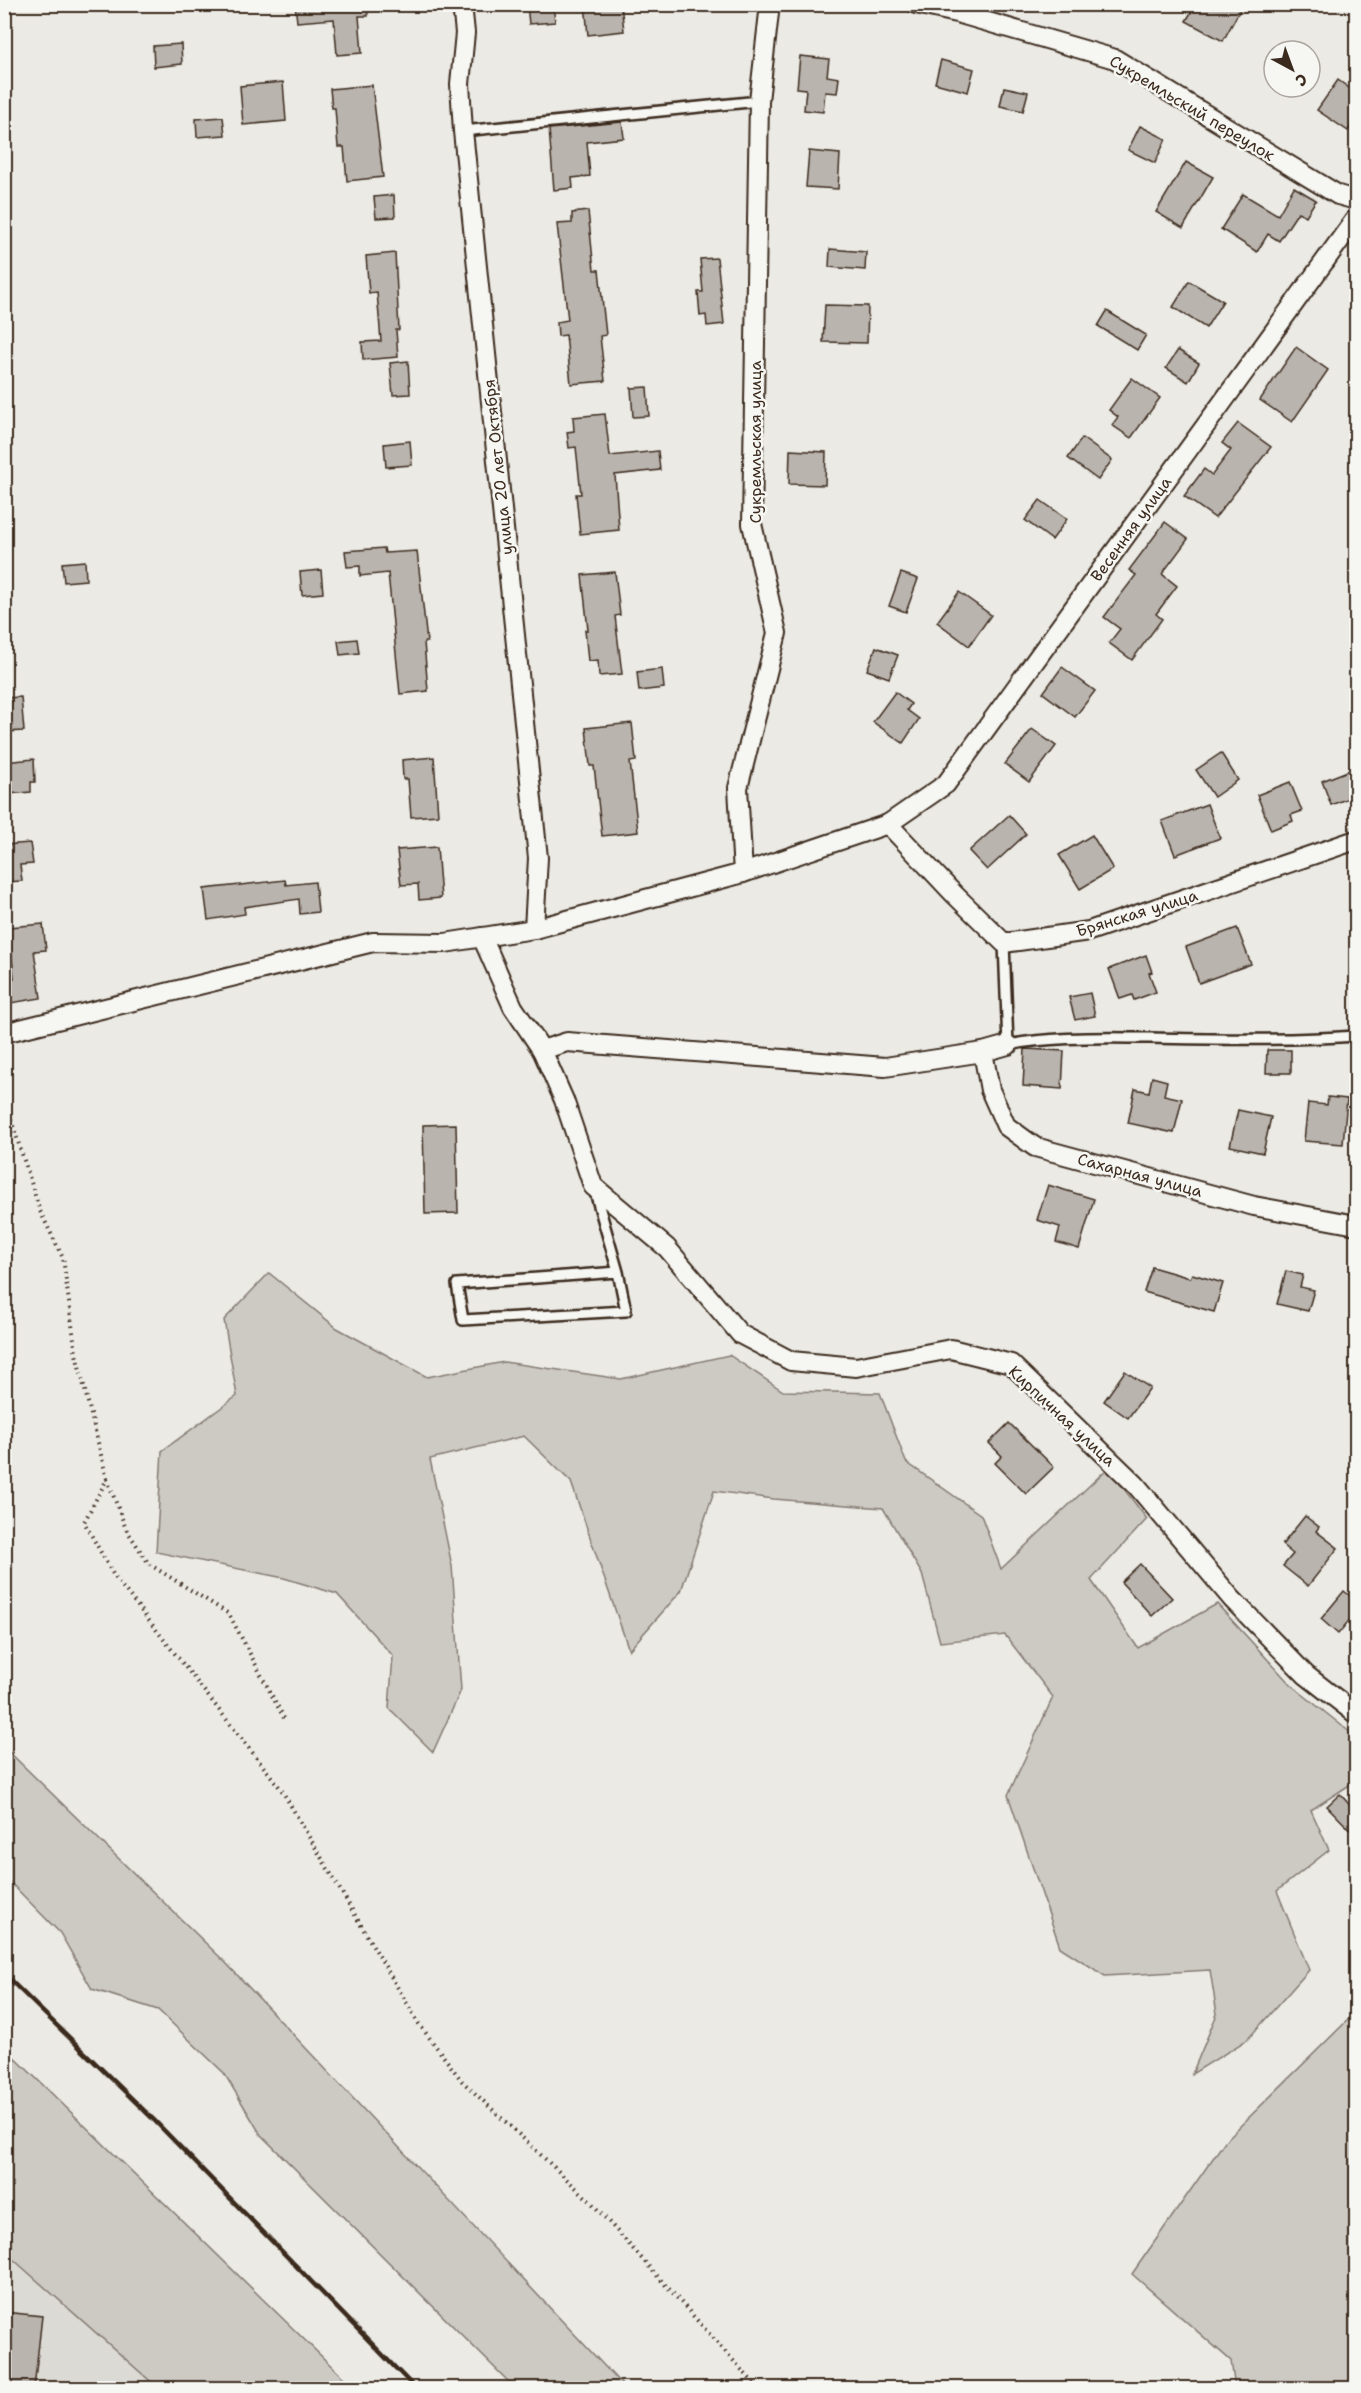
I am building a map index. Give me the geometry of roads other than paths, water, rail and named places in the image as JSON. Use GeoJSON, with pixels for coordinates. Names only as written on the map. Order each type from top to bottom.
{"type":"FeatureCollection","features":[{"type":"Feature","properties":{"kind":"street","name":"улица 20 лет Октября"},"geometry":{"type":"LineString","coordinates":[[462,4],[465,33],[460,84],[463,131],[538,858],[534,929]]}},
{"type":"Feature","properties":{"kind":"street","name":"Сукремльская улица"},"geometry":{"type":"LineString","coordinates":[[743,873],[738,788],[777,633],[752,524],[759,101],[770,4]]}},
{"type":"Feature","properties":{"kind":"street","name":"Сукремльский переулок"},"geometry":{"type":"LineString","coordinates":[[916,4],[957,13],[1115,58],[1338,195],[1356,200]]}},
{"type":"Feature","properties":{"kind":"street","name":"Весенняя улица"},"geometry":{"type":"LineString","coordinates":[[4,1034],[373,942],[445,943],[534,929],[743,873],[888,824],[945,784],[1356,218]]}},
{"type":"Feature","properties":{"kind":"street"},"geometry":{"type":"LineString","coordinates":[[888,824],[1004,943]]}},
{"type":"Feature","properties":{"kind":"street","name":"Брянская улица"},"geometry":{"type":"LineString","coordinates":[[1004,943],[1089,931],[1356,840]]}},
{"type":"Feature","properties":{"kind":"street"},"geometry":{"type":"LineString","coordinates":[[482,937],[513,1007],[542,1050],[564,1100],[593,1186]]}},
{"type":"Feature","properties":{"kind":"street"},"geometry":{"type":"LineString","coordinates":[[542,1050],[567,1042],[885,1067],[983,1052],[1008,1045]]}},
{"type":"Feature","properties":{"kind":"street","name":"Сахарная улица"},"geometry":{"type":"LineString","coordinates":[[983,1052],[990,1090],[1005,1126],[1035,1147],[1254,1206],[1356,1225]]}},
{"type":"Feature","properties":{"kind":"street","name":"Кирпичная улица"},"geometry":{"type":"LineString","coordinates":[[593,1186],[667,1248],[740,1334],[791,1361],[856,1367],[951,1349],[1011,1364],[1136,1485],[1232,1599],[1306,1675],[1356,1714]]}},
{"type":"Feature","properties":{"kind":"lane"},"geometry":{"type":"LineString","coordinates":[[463,131],[759,101]]}},
{"type":"Feature","properties":{"kind":"lane"},"geometry":{"type":"LineString","coordinates":[[1004,943],[1008,1045],[1046,1039],[1305,1040],[1356,1036]]}},
{"type":"Feature","properties":{"kind":"lane"},"geometry":{"type":"LineString","coordinates":[[593,1186],[618,1272],[626,1311],[463,1320],[457,1284],[618,1272]]}},
{"type":"Feature","properties":{"kind":"railway"},"geometry":{"type":"LineString","coordinates":[[4,1974],[154,2120],[415,2388]]}}]}
